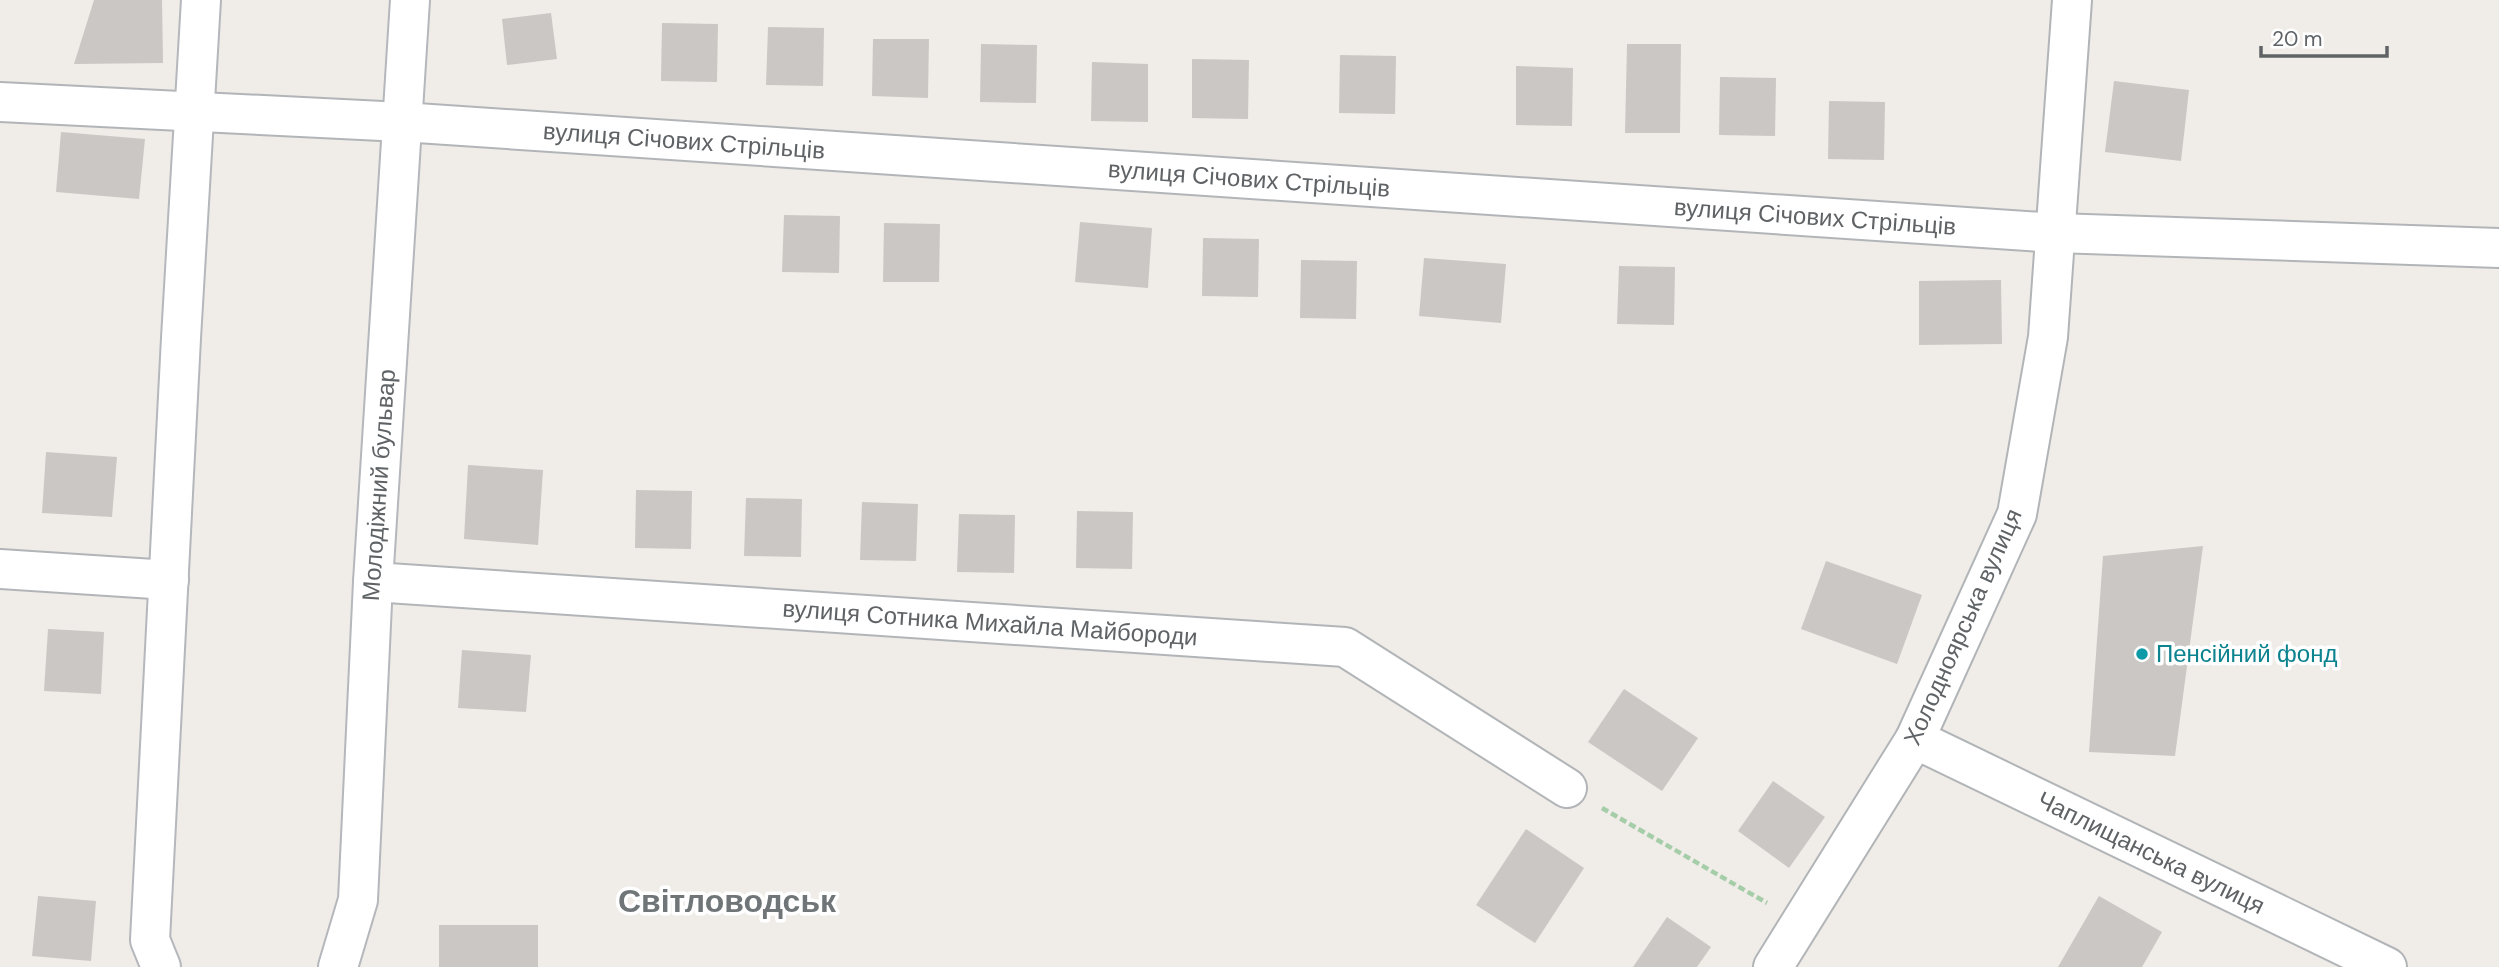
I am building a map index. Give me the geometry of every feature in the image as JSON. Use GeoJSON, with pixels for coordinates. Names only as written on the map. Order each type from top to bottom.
{"type":"FeatureCollection","features":[{"type":"Feature","properties":{"kind":"street"},"geometry":{"type":"LineString","coordinates":[[161,967],[150,940],[201,0]]}},
{"type":"Feature","properties":{"kind":"street","name":"Молодіжний бульвар"},"geometry":{"type":"LineString","coordinates":[[338,967],[358,900],[373,582],[410,0]]}},
{"type":"Feature","properties":{"kind":"street","name":"Холодноярська вулиця"},"geometry":{"type":"LineString","coordinates":[[1781,964],[1801,923],[1915,739],[2017,514],[2048,337],[2072,0]]}},
{"type":"Feature","properties":{"kind":"street","name":"вулиця Січових Стрільців"},"geometry":{"type":"LineString","coordinates":[[0,102],[402,122],[2056,233],[2499,248]]}},
{"type":"Feature","properties":{"kind":"street"},"geometry":{"type":"LineString","coordinates":[[0,569],[169,580]]}},
{"type":"Feature","properties":{"kind":"street","name":"вулиця Сотника Михайла Майбороди"},"geometry":{"type":"LineString","coordinates":[[373,582],[1345,647],[1567,788]]}},
{"type":"Feature","properties":{"kind":"street","name":"Чаплищанська вулиця"},"geometry":{"type":"LineString","coordinates":[[1915,739],[2387,967]]}},
{"type":"Feature","properties":{"kind":"path"},"geometry":{"type":"LineString","coordinates":[[1567,788],[1801,923]]}},
{"type":"Feature","properties":{"kind":"building"},"geometry":{"type":"Polygon","coordinates":[[[94,0],[162,0],[163,63],[74,64],[94,0]]]}},
{"type":"Feature","properties":{"kind":"building"},"geometry":{"type":"Polygon","coordinates":[[[551,13],[557,59],[507,65],[502,19],[551,13]]]}},
{"type":"Feature","properties":{"kind":"building"},"geometry":{"type":"Polygon","coordinates":[[[662,23],[718,24],[717,82],[661,81],[662,23]]]}},
{"type":"Feature","properties":{"kind":"building"},"geometry":{"type":"Polygon","coordinates":[[[768,27],[824,28],[823,86],[766,85],[768,27]]]}},
{"type":"Feature","properties":{"kind":"building"},"geometry":{"type":"Polygon","coordinates":[[[873,39],[929,39],[928,98],[872,96],[873,39]]]}},
{"type":"Feature","properties":{"kind":"building"},"geometry":{"type":"Polygon","coordinates":[[[981,44],[1037,45],[1036,103],[980,102],[981,44]]]}},
{"type":"Feature","properties":{"kind":"building"},"geometry":{"type":"Polygon","coordinates":[[[1627,44],[1681,44],[1680,133],[1625,133],[1627,44]]]}},
{"type":"Feature","properties":{"kind":"building"},"geometry":{"type":"Polygon","coordinates":[[[1340,55],[1396,56],[1395,114],[1339,113],[1340,55]]]}},
{"type":"Feature","properties":{"kind":"building"},"geometry":{"type":"Polygon","coordinates":[[[1192,59],[1249,60],[1248,119],[1192,118],[1192,59]]]}},
{"type":"Feature","properties":{"kind":"building"},"geometry":{"type":"Polygon","coordinates":[[[1092,62],[1148,64],[1148,122],[1091,121],[1092,62]]]}},
{"type":"Feature","properties":{"kind":"building"},"geometry":{"type":"Polygon","coordinates":[[[1516,66],[1573,68],[1572,126],[1516,125],[1516,66]]]}},
{"type":"Feature","properties":{"kind":"building"},"geometry":{"type":"Polygon","coordinates":[[[1720,77],[1776,78],[1775,136],[1719,135],[1720,77]]]}},
{"type":"Feature","properties":{"kind":"building"},"geometry":{"type":"Polygon","coordinates":[[[2114,81],[2189,90],[2181,161],[2105,152],[2114,81]]]}},
{"type":"Feature","properties":{"kind":"building"},"geometry":{"type":"Polygon","coordinates":[[[1829,101],[1885,102],[1884,160],[1828,159],[1829,101]]]}},
{"type":"Feature","properties":{"kind":"building"},"geometry":{"type":"Polygon","coordinates":[[[61,132],[145,139],[139,199],[56,192],[61,132]]]}},
{"type":"Feature","properties":{"kind":"building"},"geometry":{"type":"Polygon","coordinates":[[[784,215],[840,216],[839,273],[782,272],[784,215]]]}},
{"type":"Feature","properties":{"kind":"building"},"geometry":{"type":"Polygon","coordinates":[[[1080,222],[1152,228],[1148,288],[1075,282],[1080,222]]]}},
{"type":"Feature","properties":{"kind":"building"},"geometry":{"type":"Polygon","coordinates":[[[884,223],[940,224],[939,282],[883,282],[884,223]]]}},
{"type":"Feature","properties":{"kind":"building"},"geometry":{"type":"Polygon","coordinates":[[[1203,238],[1259,239],[1258,297],[1202,296],[1203,238]]]}},
{"type":"Feature","properties":{"kind":"building"},"geometry":{"type":"Polygon","coordinates":[[[1424,258],[1506,264],[1501,323],[1419,316],[1424,258]]]}},
{"type":"Feature","properties":{"kind":"building"},"geometry":{"type":"Polygon","coordinates":[[[1301,260],[1357,261],[1356,319],[1300,318],[1301,260]]]}},
{"type":"Feature","properties":{"kind":"building"},"geometry":{"type":"Polygon","coordinates":[[[1619,266],[1675,267],[1674,325],[1617,324],[1619,266]]]}},
{"type":"Feature","properties":{"kind":"building"},"geometry":{"type":"Polygon","coordinates":[[[2001,280],[2002,344],[1919,345],[1919,281],[2001,280]]]}},
{"type":"Feature","properties":{"kind":"building"},"geometry":{"type":"Polygon","coordinates":[[[46,452],[117,457],[112,517],[42,513],[46,452]]]}},
{"type":"Feature","properties":{"kind":"building"},"geometry":{"type":"Polygon","coordinates":[[[468,465],[543,470],[538,545],[464,539],[468,465]]]}},
{"type":"Feature","properties":{"kind":"building"},"geometry":{"type":"Polygon","coordinates":[[[636,490],[692,491],[691,549],[635,548],[636,490]]]}},
{"type":"Feature","properties":{"kind":"building"},"geometry":{"type":"Polygon","coordinates":[[[746,498],[802,499],[801,557],[744,556],[746,498]]]}},
{"type":"Feature","properties":{"kind":"building"},"geometry":{"type":"Polygon","coordinates":[[[862,502],[918,504],[916,561],[860,560],[862,502]]]}},
{"type":"Feature","properties":{"kind":"building"},"geometry":{"type":"Polygon","coordinates":[[[1077,511],[1133,512],[1132,569],[1076,568],[1077,511]]]}},
{"type":"Feature","properties":{"kind":"building"},"geometry":{"type":"Polygon","coordinates":[[[959,514],[1015,515],[1014,573],[957,572],[959,514]]]}},
{"type":"Feature","properties":{"kind":"building","name":"Пенсійний фонд"},"geometry":{"type":"Polygon","coordinates":[[[2203,546],[2175,756],[2089,752],[2103,556],[2203,546]]]}},
{"type":"Feature","properties":{"kind":"building"},"geometry":{"type":"Polygon","coordinates":[[[1826,561],[1922,595],[1897,664],[1801,629],[1826,561]]]}},
{"type":"Feature","properties":{"kind":"building"},"geometry":{"type":"Polygon","coordinates":[[[48,629],[104,632],[101,694],[44,691],[48,629]]]}},
{"type":"Feature","properties":{"kind":"building"},"geometry":{"type":"Polygon","coordinates":[[[462,650],[531,655],[526,712],[458,708],[462,650]]]}},
{"type":"Feature","properties":{"kind":"building"},"geometry":{"type":"Polygon","coordinates":[[[1624,689],[1698,738],[1662,791],[1588,742],[1624,689]]]}},
{"type":"Feature","properties":{"kind":"building"},"geometry":{"type":"Polygon","coordinates":[[[1773,781],[1825,817],[1789,868],[1738,831],[1773,781]]]}},
{"type":"Feature","properties":{"kind":"building"},"geometry":{"type":"Polygon","coordinates":[[[1526,829],[1584,868],[1535,943],[1476,905],[1526,829]]]}},
{"type":"Feature","properties":{"kind":"building"},"geometry":{"type":"Polygon","coordinates":[[[38,896],[96,901],[91,961],[32,956],[38,896]]]}},
{"type":"Feature","properties":{"kind":"building"},"geometry":{"type":"Polygon","coordinates":[[[2099,896],[2162,932],[2142,967],[2058,967],[2099,896]]]}},
{"type":"Feature","properties":{"kind":"building"},"geometry":{"type":"Polygon","coordinates":[[[1667,917],[1711,947],[1697,967],[1633,967],[1667,917]]]}},
{"type":"Feature","properties":{"kind":"building"},"geometry":{"type":"Polygon","coordinates":[[[439,925],[538,925],[538,967],[439,967],[439,925]]]}},
{"type":"Feature","properties":{"kind":"place","name":"Пенсійний фонд"},"geometry":{"type":"Point","coordinates":[2142,654]}},
{"type":"Feature","properties":{"kind":"district","name":"Світловодськ"},"geometry":{"type":"Point","coordinates":[727,901]}}]}
